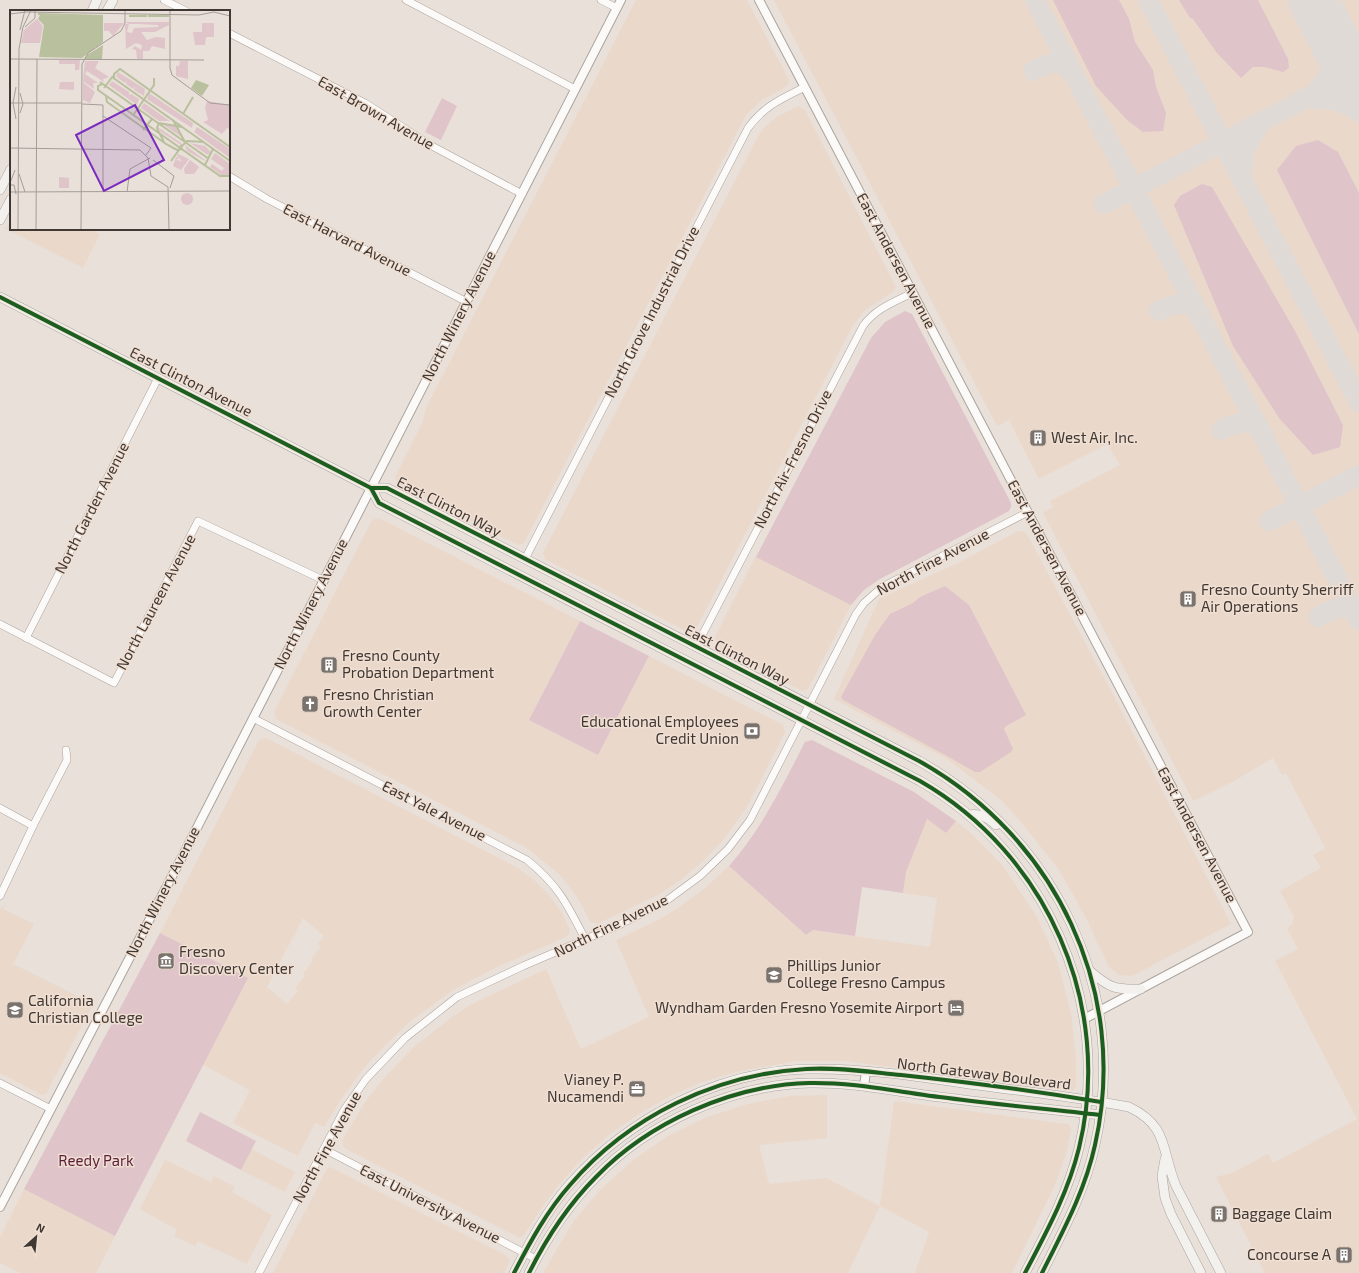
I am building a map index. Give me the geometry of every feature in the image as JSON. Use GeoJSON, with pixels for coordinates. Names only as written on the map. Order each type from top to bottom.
{"type":"FeatureCollection","features":[{"type":"Feature","properties":{"kind":"main road"},"geometry":{"type":"LineString","coordinates":[[93,10],[98,0]]}},
{"type":"Feature","properties":{"kind":"main road"},"geometry":{"type":"LineString","coordinates":[[108,10],[113,0]]}},
{"type":"Feature","properties":{"kind":"main road"},"geometry":{"type":"LineString","coordinates":[[0,190],[10,171]]}},
{"type":"Feature","properties":{"kind":"main road"},"geometry":{"type":"LineString","coordinates":[[0,220],[10,201]]}},
{"type":"Feature","properties":{"kind":"main road","name":"East Clinton Avenue"},"geometry":{"type":"LineString","coordinates":[[0,297],[371,488]]}},
{"type":"Feature","properties":{"kind":"main road","name":"East Clinton Way"},"geometry":{"type":"LineString","coordinates":[[1025,1273],[1066,1190],[1079,1149],[1085,1113],[1088,1064],[1084,1019],[1070,962],[1058,931],[1043,902],[1013,858],[969,815],[946,797],[920,781],[802,719],[379,503],[371,488],[387,488],[918,761],[960,787],[999,820],[1036,864],[1063,906],[1076,935],[1090,971],[1098,1011],[1104,1062],[1100,1115],[1094,1149],[1082,1189],[1072,1215],[1042,1273]]}},
{"type":"Feature","properties":{"kind":"main road"},"geometry":{"type":"LineString","coordinates":[[969,815],[980,815],[990,820],[1036,864]]}},
{"type":"Feature","properties":{"kind":"main road"},"geometry":{"type":"LineString","coordinates":[[1090,971],[1110,987],[1122,990],[1141,989]]}},
{"type":"Feature","properties":{"kind":"main road","name":"North Gateway Boulevard"},"geometry":{"type":"LineString","coordinates":[[514,1273],[546,1215],[570,1184],[614,1142],[641,1123],[670,1106],[719,1085],[761,1075],[807,1069],[866,1072],[926,1078],[1101,1102],[1129,1107],[1144,1114],[1154,1124],[1162,1138],[1176,1186],[1221,1273]]}},
{"type":"Feature","properties":{"kind":"main road","name":"North Gateway Boulevard"},"geometry":{"type":"LineString","coordinates":[[529,1273],[536,1259],[567,1211],[596,1177],[640,1140],[673,1120],[709,1103],[761,1088],[808,1083],[864,1086],[948,1098],[1100,1115]]}},
{"type":"Feature","properties":{"kind":"main road"},"geometry":{"type":"LineString","coordinates":[[1166,1154],[1162,1176],[1165,1198],[1170,1214],[1201,1273]]}},
{"type":"Feature","properties":{"kind":"street"},"geometry":{"type":"LineString","coordinates":[[164,0],[184,10]]}},
{"type":"Feature","properties":{"kind":"street"},"geometry":{"type":"LineString","coordinates":[[406,0],[575,89]]}},
{"type":"Feature","properties":{"kind":"street"},"geometry":{"type":"LineString","coordinates":[[601,0],[616,8]]}},
{"type":"Feature","properties":{"kind":"street","name":"North Winery Avenue"},"geometry":{"type":"LineString","coordinates":[[0,1207],[253,718],[621,0]]}},
{"type":"Feature","properties":{"kind":"street","name":"East Andersen Avenue"},"geometry":{"type":"LineString","coordinates":[[759,0],[1248,932],[1084,1019]]}},
{"type":"Feature","properties":{"kind":"street","name":"East Brown Avenue"},"geometry":{"type":"LineString","coordinates":[[230,34],[364,103],[432,146],[522,194]]}},
{"type":"Feature","properties":{"kind":"street","name":"North Grove Industrial Drive"},"geometry":{"type":"LineString","coordinates":[[525,559],[748,128],[758,115],[769,106],[804,87]]}},
{"type":"Feature","properties":{"kind":"street","name":"East Harvard Avenue"},"geometry":{"type":"LineString","coordinates":[[230,177],[267,199],[467,302]]}},
{"type":"Feature","properties":{"kind":"street","name":"North Air-Fresno Drive"},"geometry":{"type":"LineString","coordinates":[[696,647],[863,326],[873,314],[883,307],[912,293]]}},
{"type":"Feature","properties":{"kind":"street","name":"North Garden Avenue"},"geometry":{"type":"LineString","coordinates":[[26,638],[158,378]]}},
{"type":"Feature","properties":{"kind":"street","name":"North Fine Avenue"},"geometry":{"type":"LineString","coordinates":[[259,1273],[344,1110],[366,1079],[386,1056],[418,1026],[457,997],[666,901],[700,876],[728,849],[761,801],[856,614],[873,594],[882,587],[1028,512]]}},
{"type":"Feature","properties":{"kind":"street","name":"North Laureen Avenue"},"geometry":{"type":"LineString","coordinates":[[26,638],[114,683],[198,521],[323,580]]}},
{"type":"Feature","properties":{"kind":"street"},"geometry":{"type":"LineString","coordinates":[[0,624],[26,638]]}},
{"type":"Feature","properties":{"kind":"street","name":"East Yale Avenue"},"geometry":{"type":"LineString","coordinates":[[253,718],[527,860],[555,886],[565,901],[585,939]]}},
{"type":"Feature","properties":{"kind":"street"},"geometry":{"type":"LineString","coordinates":[[0,896],[33,826],[67,760],[66,750]]}},
{"type":"Feature","properties":{"kind":"street"},"geometry":{"type":"LineString","coordinates":[[0,808],[33,826]]}},
{"type":"Feature","properties":{"kind":"street"},"geometry":{"type":"LineString","coordinates":[[864,1086],[866,1072]]}},
{"type":"Feature","properties":{"kind":"street"},"geometry":{"type":"LineString","coordinates":[[0,1083],[51,1109]]}},
{"type":"Feature","properties":{"kind":"street","name":"East University Avenue"},"geometry":{"type":"LineString","coordinates":[[324,1149],[536,1259]]}},
{"type":"Feature","properties":{"kind":"shaded area"},"geometry":{"type":"Polygon","coordinates":[[[636,0],[747,0],[789,80],[789,83],[786,87],[762,100],[746,115],[524,543],[518,545],[397,483],[395,477],[422,423],[427,406],[636,0]]]}},
{"type":"Feature","properties":{"kind":"shaded area"},"geometry":{"type":"Polygon","coordinates":[[[774,0],[1359,0],[1359,1273],[1265,1273],[1216,1177],[1232,1173],[1268,1154],[1273,1163],[1357,1119],[1275,961],[1298,949],[1287,929],[1292,924],[1294,917],[1280,891],[1321,868],[1313,855],[1325,848],[1286,773],[1282,775],[1273,758],[1234,781],[1193,801],[1043,513],[1053,507],[1050,501],[1120,465],[1107,444],[1039,479],[1009,420],[997,426],[774,0]]]}},
{"type":"Feature","properties":{"kind":"shaded area"},"geometry":{"type":"Polygon","coordinates":[[[798,106],[805,110],[896,287],[893,292],[865,310],[852,327],[695,631],[690,633],[545,559],[543,553],[758,136],[775,118],[798,106]]]}},
{"type":"Feature","properties":{"kind":"shaded area"},"geometry":{"type":"Polygon","coordinates":[[[10,221],[10,230],[92,230],[100,234],[83,268],[6,229],[10,221]]]}},
{"type":"Feature","properties":{"kind":"shaded area"},"geometry":{"type":"Polygon","coordinates":[[[379,518],[580,621],[529,720],[598,755],[649,656],[783,725],[785,732],[747,807],[724,839],[705,859],[682,879],[660,894],[597,924],[590,921],[577,897],[560,875],[527,848],[276,719],[274,712],[372,520],[379,518]]]}},
{"type":"Feature","properties":{"kind":"shaded area"},"geometry":{"type":"Polygon","coordinates":[[[1018,531],[1023,531],[1027,534],[1118,704],[1231,924],[1132,976],[1119,975],[1109,967],[1087,920],[1059,870],[1021,822],[1001,800],[947,759],[834,699],[879,599],[960,562],[1018,531]]]}},
{"type":"Feature","properties":{"kind":"shaded area"},"geometry":{"type":"Polygon","coordinates":[[[756,555],[851,605],[808,689],[802,691],[717,647],[715,637],[756,555]]]}},
{"type":"Feature","properties":{"kind":"shaded area"},"geometry":{"type":"Polygon","coordinates":[[[266,738],[518,868],[534,880],[549,895],[562,913],[570,930],[568,936],[497,967],[453,990],[408,1023],[366,1065],[342,1098],[324,1127],[315,1123],[298,1156],[233,1123],[250,1090],[203,1065],[248,978],[160,933],[259,740],[266,738]],[[303,918],[267,987],[287,1004],[298,991],[295,988],[305,976],[303,974],[313,961],[311,959],[321,946],[318,944],[324,936],[303,918]]]}},
{"type":"Feature","properties":{"kind":"shaded area"},"geometry":{"type":"Polygon","coordinates":[[[927,819],[946,833],[956,821],[974,836],[1003,866],[1037,917],[1058,963],[1071,1013],[1076,1058],[1076,1087],[1073,1090],[844,1061],[796,1061],[736,1072],[702,1082],[670,1096],[639,1114],[611,1133],[584,1157],[561,1182],[524,1235],[520,1238],[344,1148],[342,1141],[365,1102],[383,1079],[415,1046],[452,1017],[472,1004],[546,969],[581,1049],[649,1017],[616,940],[658,920],[678,908],[705,888],[729,866],[806,935],[813,930],[930,947],[937,898],[903,893],[906,872],[927,819]]]}},
{"type":"Feature","properties":{"kind":"shaded area"},"geometry":{"type":"Polygon","coordinates":[[[6,903],[3,909],[34,924],[13,964],[93,1004],[46,1094],[42,1095],[0,1073],[0,909],[6,903]]]}},
{"type":"Feature","properties":{"kind":"shaded area"},"geometry":{"type":"Polygon","coordinates":[[[827,1095],[827,1138],[759,1145],[769,1184],[826,1178],[880,1206],[848,1273],[543,1273],[573,1222],[601,1189],[633,1160],[668,1136],[707,1117],[748,1104],[790,1096],[827,1095]]]}},
{"type":"Feature","properties":{"kind":"shaded area"},"geometry":{"type":"Polygon","coordinates":[[[894,1101],[1067,1124],[1070,1126],[1071,1130],[1066,1154],[1055,1185],[1012,1273],[915,1273],[929,1232],[880,1206],[894,1101]]]}},
{"type":"Feature","properties":{"kind":"shaded area"},"geometry":{"type":"Polygon","coordinates":[[[251,1149],[295,1172],[285,1192],[241,1170],[251,1149]]]}},
{"type":"Feature","properties":{"kind":"shaded area"},"geometry":{"type":"Polygon","coordinates":[[[165,1160],[211,1182],[214,1176],[235,1187],[232,1192],[272,1215],[247,1264],[198,1241],[195,1246],[174,1236],[177,1230],[140,1209],[165,1160]]]}},
{"type":"Feature","properties":{"kind":"shaded area"},"geometry":{"type":"Polygon","coordinates":[[[330,1167],[507,1256],[510,1261],[504,1273],[273,1273],[327,1169],[330,1167]]]}},
{"type":"Feature","properties":{"kind":"shaded area"},"geometry":{"type":"Polygon","coordinates":[[[24,1189],[115,1236],[96,1273],[20,1273],[0,1263],[0,1237],[24,1189]]]}},
{"type":"Feature","properties":{"kind":"green space"},"geometry":{"type":"Polygon","coordinates":[[[1053,0],[1119,0],[1129,19],[1135,42],[1153,70],[1156,87],[1166,113],[1163,131],[1143,132],[1127,120],[1096,86],[1053,0]]]}},
{"type":"Feature","properties":{"kind":"green space"},"geometry":{"type":"Polygon","coordinates":[[[1179,0],[1258,0],[1288,59],[1289,68],[1283,72],[1264,67],[1253,67],[1241,78],[1217,53],[1193,19],[1190,18],[1179,0]]]}},
{"type":"Feature","properties":{"kind":"green space"},"geometry":{"type":"Polygon","coordinates":[[[442,98],[457,106],[441,140],[425,132],[442,98]]]}},
{"type":"Feature","properties":{"kind":"green space"},"geometry":{"type":"Polygon","coordinates":[[[1318,140],[1338,152],[1359,193],[1359,334],[1277,170],[1296,146],[1318,140]]]}},
{"type":"Feature","properties":{"kind":"green space"},"geometry":{"type":"Polygon","coordinates":[[[1202,184],[1212,187],[1295,331],[1343,425],[1340,447],[1313,455],[1279,418],[1233,346],[1174,205],[1180,196],[1202,184]]]}},
{"type":"Feature","properties":{"kind":"green space"},"geometry":{"type":"Polygon","coordinates":[[[905,311],[912,314],[1011,503],[1011,507],[1009,511],[880,579],[864,590],[851,605],[756,557],[871,338],[885,322],[905,311]]]}},
{"type":"Feature","properties":{"kind":"green space"},"geometry":{"type":"Polygon","coordinates":[[[945,586],[969,605],[1026,715],[1006,726],[1004,729],[1013,749],[1011,752],[980,772],[975,772],[843,700],[841,697],[875,635],[890,614],[913,603],[920,597],[945,586]]]}},
{"type":"Feature","properties":{"kind":"green space"},"geometry":{"type":"Polygon","coordinates":[[[580,621],[649,656],[598,755],[529,720],[580,621]]]}},
{"type":"Feature","properties":{"kind":"green space"},"geometry":{"type":"Polygon","coordinates":[[[812,740],[914,792],[956,821],[946,833],[927,819],[906,872],[903,893],[862,887],[855,936],[813,930],[806,935],[729,866],[752,837],[780,791],[805,742],[812,740]]]}},
{"type":"Feature","properties":{"kind":"green space","name":"Reedy Park"},"geometry":{"type":"Polygon","coordinates":[[[160,933],[248,978],[115,1236],[24,1189],[160,933]]]}},
{"type":"Feature","properties":{"kind":"green space"},"geometry":{"type":"Polygon","coordinates":[[[200,1112],[256,1141],[241,1170],[186,1141],[200,1112]]]}},
{"type":"Feature","properties":{"kind":"taxiway"},"geometry":{"type":"LineString","coordinates":[[1035,0],[1359,620]]}},
{"type":"Feature","properties":{"kind":"taxiway"},"geometry":{"type":"LineString","coordinates":[[1148,0],[1359,402]]}},
{"type":"Feature","properties":{"kind":"taxiway"},"geometry":{"type":"LineString","coordinates":[[1331,35],[1342,45],[1359,54]]}},
{"type":"Feature","properties":{"kind":"taxiway"},"geometry":{"type":"LineString","coordinates":[[1318,91],[1327,77],[1332,65],[1333,51],[1331,35]]}},
{"type":"Feature","properties":{"kind":"taxiway"},"geometry":{"type":"LineString","coordinates":[[1033,71],[1045,65],[1060,63],[1069,69],[1074,75]]}},
{"type":"Feature","properties":{"kind":"taxiway"},"geometry":{"type":"LineString","coordinates":[[1242,179],[1244,151],[1261,122],[1359,70]]}},
{"type":"Feature","properties":{"kind":"taxiway"},"geometry":{"type":"LineString","coordinates":[[1303,99],[1318,99],[1340,102],[1359,112]]}},
{"type":"Feature","properties":{"kind":"taxiway"},"geometry":{"type":"LineString","coordinates":[[1104,204],[1261,122]]}},
{"type":"Feature","properties":{"kind":"taxiway"},"geometry":{"type":"LineString","coordinates":[[1159,311],[1176,304],[1186,304],[1191,306],[1200,316]]}},
{"type":"Feature","properties":{"kind":"taxiway"},"geometry":{"type":"LineString","coordinates":[[1221,430],[1238,423],[1249,423],[1254,425],[1263,434]]}},
{"type":"Feature","properties":{"kind":"taxiway"},"geometry":{"type":"LineString","coordinates":[[1269,521],[1359,475]]}},
{"type":"Feature","properties":{"kind":"taxiway"},"geometry":{"type":"LineString","coordinates":[[1318,617],[1336,608],[1351,609],[1355,612]]}},
{"type":"Feature","properties":{"kind":"runway"},"geometry":{"type":"LineString","coordinates":[[1313,0],[1359,88]]}},
{"type":"Feature","properties":{"kind":"cycle path"},"geometry":{"type":"LineString","coordinates":[[0,297],[371,488],[387,488],[919,761],[967,793],[1009,831],[1044,875],[1071,924],[1091,976],[1101,1031],[1103,1087],[1095,1145],[1091,1162],[1079,1195],[1042,1273]]}},
{"type":"Feature","properties":{"kind":"cycle path"},"geometry":{"type":"LineString","coordinates":[[371,488],[379,503],[920,781],[965,812],[1003,849],[1035,891],[1060,938],[1078,988],[1087,1041],[1087,1094],[1079,1148],[1063,1197],[1025,1273]]}},
{"type":"Feature","properties":{"kind":"cycle path"},"geometry":{"type":"LineString","coordinates":[[514,1273],[546,1216],[570,1185],[593,1160],[619,1138],[647,1119],[676,1103],[707,1090],[739,1080],[772,1073],[806,1069],[842,1069],[976,1084],[1101,1102]]}},
{"type":"Feature","properties":{"kind":"cycle path"},"geometry":{"type":"LineString","coordinates":[[529,1273],[543,1247],[567,1210],[586,1187],[617,1157],[641,1139],[666,1124],[694,1110],[722,1099],[780,1085],[827,1083],[1100,1115]]}},
{"type":"Feature","properties":{"kind":"place","name":"West Air, Inc."},"geometry":{"type":"Point","coordinates":[1038,438]}},
{"type":"Feature","properties":{"kind":"place","name":"Fresno County Sherriff Air Operations"},"geometry":{"type":"Point","coordinates":[1188,599]}},
{"type":"Feature","properties":{"kind":"place","name":"Fresno County Probation Department"},"geometry":{"type":"Point","coordinates":[329,665]}},
{"type":"Feature","properties":{"kind":"place","name":"Fresno Christian Growth Center"},"geometry":{"type":"Point","coordinates":[310,704]}},
{"type":"Feature","properties":{"kind":"place","name":"Educational Employees Credit Union"},"geometry":{"type":"Point","coordinates":[752,731]}},
{"type":"Feature","properties":{"kind":"place","name":"Fresno Discovery Center"},"geometry":{"type":"Point","coordinates":[166,961]}},
{"type":"Feature","properties":{"kind":"place","name":"Phillips Junior College Fresno Campus"},"geometry":{"type":"Point","coordinates":[774,975]}},
{"type":"Feature","properties":{"kind":"place","name":"Wyndham Garden Fresno Yosemite Airport"},"geometry":{"type":"Point","coordinates":[956,1008]}},
{"type":"Feature","properties":{"kind":"place","name":"California Christian College"},"geometry":{"type":"Point","coordinates":[15,1010]}},
{"type":"Feature","properties":{"kind":"place","name":"Vianey P. Nucamendi"},"geometry":{"type":"Point","coordinates":[637,1089]}},
{"type":"Feature","properties":{"kind":"place","name":"Baggage Claim"},"geometry":{"type":"Point","coordinates":[1219,1214]}},
{"type":"Feature","properties":{"kind":"place","name":"Concourse A"},"geometry":{"type":"Point","coordinates":[1344,1255]}}]}
